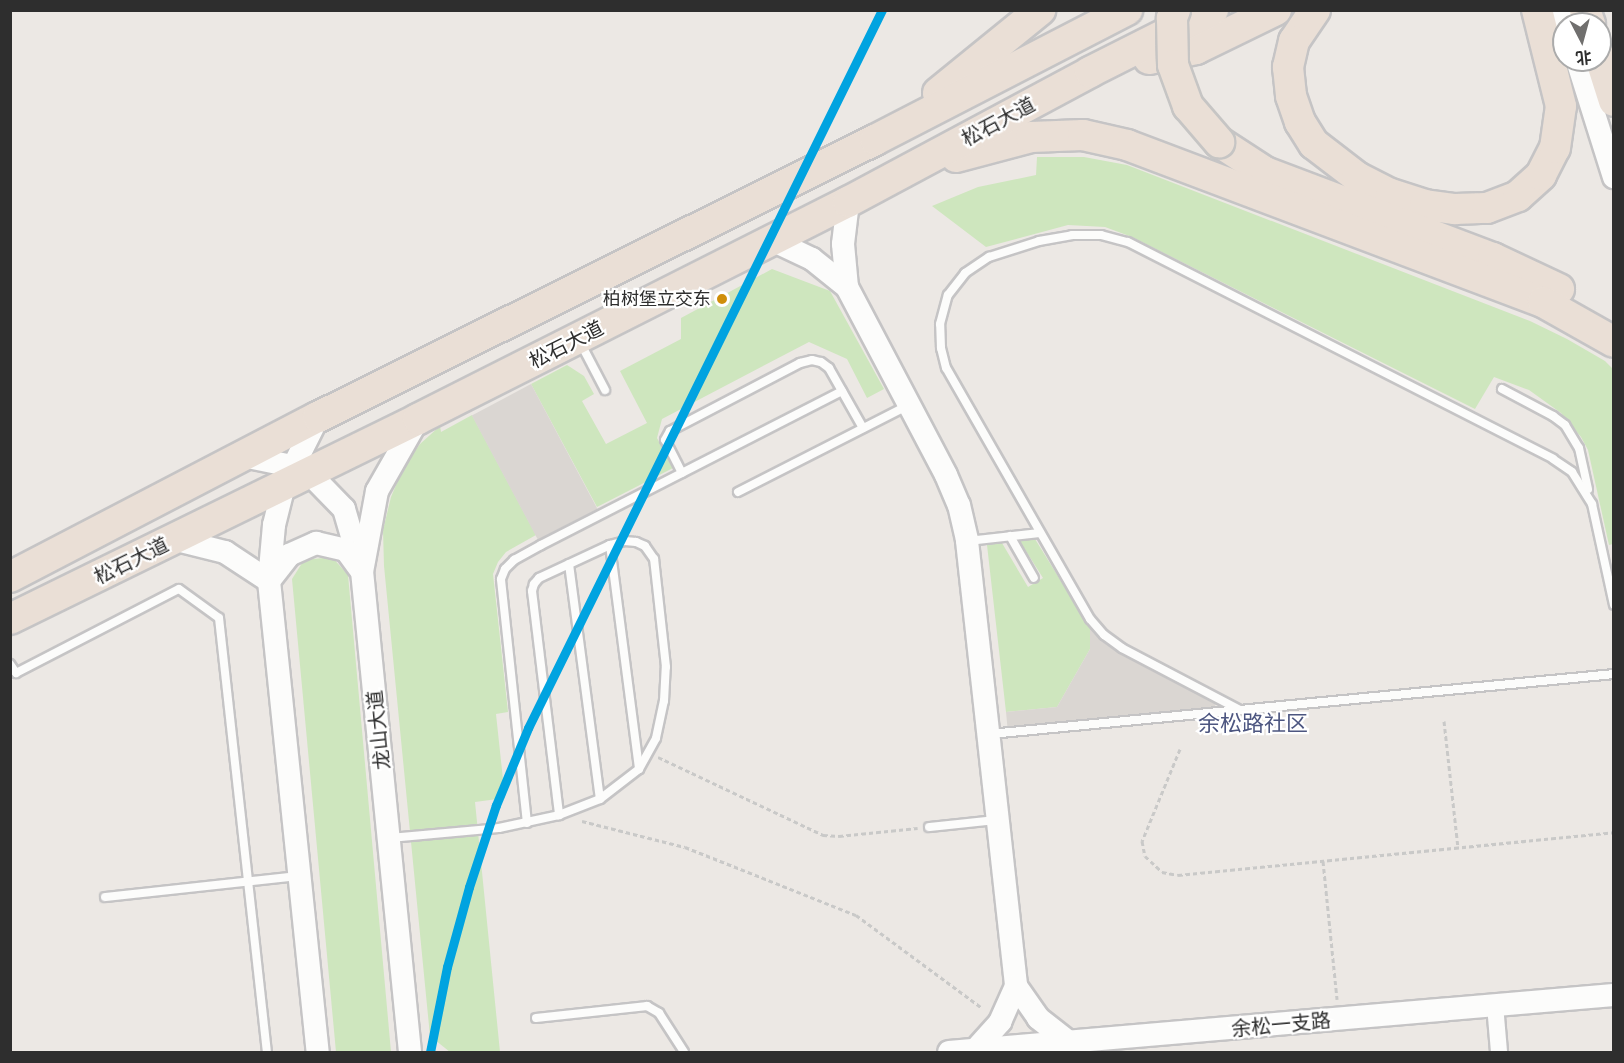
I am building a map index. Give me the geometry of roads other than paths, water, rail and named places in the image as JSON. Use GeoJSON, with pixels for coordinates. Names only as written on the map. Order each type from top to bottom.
{"type":"FeatureCollection","features":[{"type":"Feature","properties":{"kind":"highway"},"geometry":{"type":"LineString","coordinates":[[875,140],[1040,10]]}},
{"type":"Feature","properties":{"kind":"highway"},"geometry":{"type":"LineString","coordinates":[[955,79],[1061,10]]}},
{"type":"Feature","properties":{"kind":"highway","name":"松石大道"},"geometry":{"type":"LineString","coordinates":[[10,577],[318,417],[875,140],[1127,10]]}},
{"type":"Feature","properties":{"kind":"highway"},"geometry":{"type":"LineString","coordinates":[[1175,10],[1172,18],[1173,64],[1188,106],[1219,142],[1265,172],[1493,258],[1555,286],[1614,332]]}},
{"type":"Feature","properties":{"kind":"highway","name":"松石大道"},"geometry":{"type":"LineString","coordinates":[[10,619],[173,539],[295,475],[418,419],[848,202],[1090,72],[1213,10]]}},
{"type":"Feature","properties":{"kind":"highway"},"geometry":{"type":"LineString","coordinates":[[1090,72],[1196,49],[1276,10]]}},
{"type":"Feature","properties":{"kind":"highway"},"geometry":{"type":"LineString","coordinates":[[1315,10],[1294,40],[1288,67],[1291,96],[1300,123],[1314,144],[1357,177],[1391,194],[1425,205],[1455,209],[1487,208],[1518,196],[1541,175],[1556,148],[1561,106],[1562,72]]}},
{"type":"Feature","properties":{"kind":"highway"},"geometry":{"type":"LineString","coordinates":[[1605,72],[1614,101]]}},
{"type":"Feature","properties":{"kind":"highway"},"geometry":{"type":"LineString","coordinates":[[893,176],[977,150],[1031,137],[1083,135],[1127,145],[1543,302],[1614,342]]}},
{"type":"Feature","properties":{"kind":"main road"},"geometry":{"type":"LineString","coordinates":[[1581,72],[1614,177]]}},
{"type":"Feature","properties":{"kind":"main road"},"geometry":{"type":"LineString","coordinates":[[848,202],[843,244],[847,287],[959,505],[967,541],[1016,986],[1038,1018],[1069,1042]]}},
{"type":"Feature","properties":{"kind":"main road"},"geometry":{"type":"LineString","coordinates":[[772,240],[812,258],[847,287]]}},
{"type":"Feature","properties":{"kind":"main road"},"geometry":{"type":"LineString","coordinates":[[318,417],[274,525],[269,581],[318,1053]]}},
{"type":"Feature","properties":{"kind":"main road","name":"龙山大道"},"geometry":{"type":"LineString","coordinates":[[409,1046],[362,572],[377,491],[418,419]]}},
{"type":"Feature","properties":{"kind":"main road"},"geometry":{"type":"LineString","coordinates":[[243,456],[295,475],[344,509],[362,572]]}},
{"type":"Feature","properties":{"kind":"main road"},"geometry":{"type":"LineString","coordinates":[[173,539],[225,552],[269,581]]}},
{"type":"Feature","properties":{"kind":"main road"},"geometry":{"type":"LineString","coordinates":[[269,581],[289,555],[316,543],[346,550],[362,572]]}},
{"type":"Feature","properties":{"kind":"main road"},"geometry":{"type":"LineString","coordinates":[[975,1050],[1000,1022],[1016,986]]}},
{"type":"Feature","properties":{"kind":"main road","name":"余松一支路"},"geometry":{"type":"LineString","coordinates":[[949,1053],[1614,995]]}},
{"type":"Feature","properties":{"kind":"main road"},"geometry":{"type":"LineString","coordinates":[[409,1046],[427,1053]]}},
{"type":"Feature","properties":{"kind":"street"},"geometry":{"type":"LineString","coordinates":[[1495,1005],[1499,1053]]}},
{"type":"Feature","properties":{"kind":"lane"},"geometry":{"type":"LineString","coordinates":[[1240,710],[1122,648],[1104,635],[1090,619],[946,368],[941,348],[940,324],[948,295],[965,273],[973,267],[999,253],[1039,241],[1072,235],[1101,235],[1128,242],[1553,459],[1572,472],[1592,504]]}},
{"type":"Feature","properties":{"kind":"lane"},"geometry":{"type":"LineString","coordinates":[[578,338],[605,390]]}},
{"type":"Feature","properties":{"kind":"lane"},"geometry":{"type":"LineString","coordinates":[[682,473],[665,440],[670,431],[800,363],[821,362],[830,368],[863,428]]}},
{"type":"Feature","properties":{"kind":"lane"},"geometry":{"type":"LineString","coordinates":[[1502,389],[1553,416],[1565,425],[1579,448],[1614,605]]}},
{"type":"Feature","properties":{"kind":"lane"},"geometry":{"type":"LineString","coordinates":[[527,823],[501,579],[505,569],[514,560],[542,545],[842,392]]}},
{"type":"Feature","properties":{"kind":"lane"},"geometry":{"type":"LineString","coordinates":[[738,492],[909,405]]}},
{"type":"Feature","properties":{"kind":"lane"},"geometry":{"type":"LineString","coordinates":[[967,541],[1040,532]]}},
{"type":"Feature","properties":{"kind":"lane"},"geometry":{"type":"LineString","coordinates":[[1010,536],[1034,578]]}},
{"type":"Feature","properties":{"kind":"lane"},"geometry":{"type":"LineString","coordinates":[[388,838],[527,823],[559,815],[600,799],[639,770],[656,738],[664,701],[666,667],[654,559],[645,546],[636,542],[625,541],[610,545],[539,578],[532,591],[559,815]]}},
{"type":"Feature","properties":{"kind":"lane"},"geometry":{"type":"LineString","coordinates":[[610,545],[639,770]]}},
{"type":"Feature","properties":{"kind":"lane"},"geometry":{"type":"LineString","coordinates":[[570,564],[600,799]]}},
{"type":"Feature","properties":{"kind":"lane"},"geometry":{"type":"LineString","coordinates":[[10,664],[15,674],[179,589],[219,618],[267,1053]]}},
{"type":"Feature","properties":{"kind":"lane"},"geometry":{"type":"LineString","coordinates":[[988,735],[1614,674]]}},
{"type":"Feature","properties":{"kind":"lane"},"geometry":{"type":"LineString","coordinates":[[929,827],[998,820]]}},
{"type":"Feature","properties":{"kind":"lane"},"geometry":{"type":"LineString","coordinates":[[105,897],[300,876]]}},
{"type":"Feature","properties":{"kind":"lane"},"geometry":{"type":"LineString","coordinates":[[536,1018],[647,1006],[659,1013],[684,1053]]}},
{"type":"Feature","properties":{"kind":"place","name":"柏树堡立交东"},"geometry":{"type":"Point","coordinates":[722,299]}},
{"type":"Feature","properties":{"kind":"district","name":"余松路社区"},"geometry":{"type":"Point","coordinates":[1253,724]}}]}
